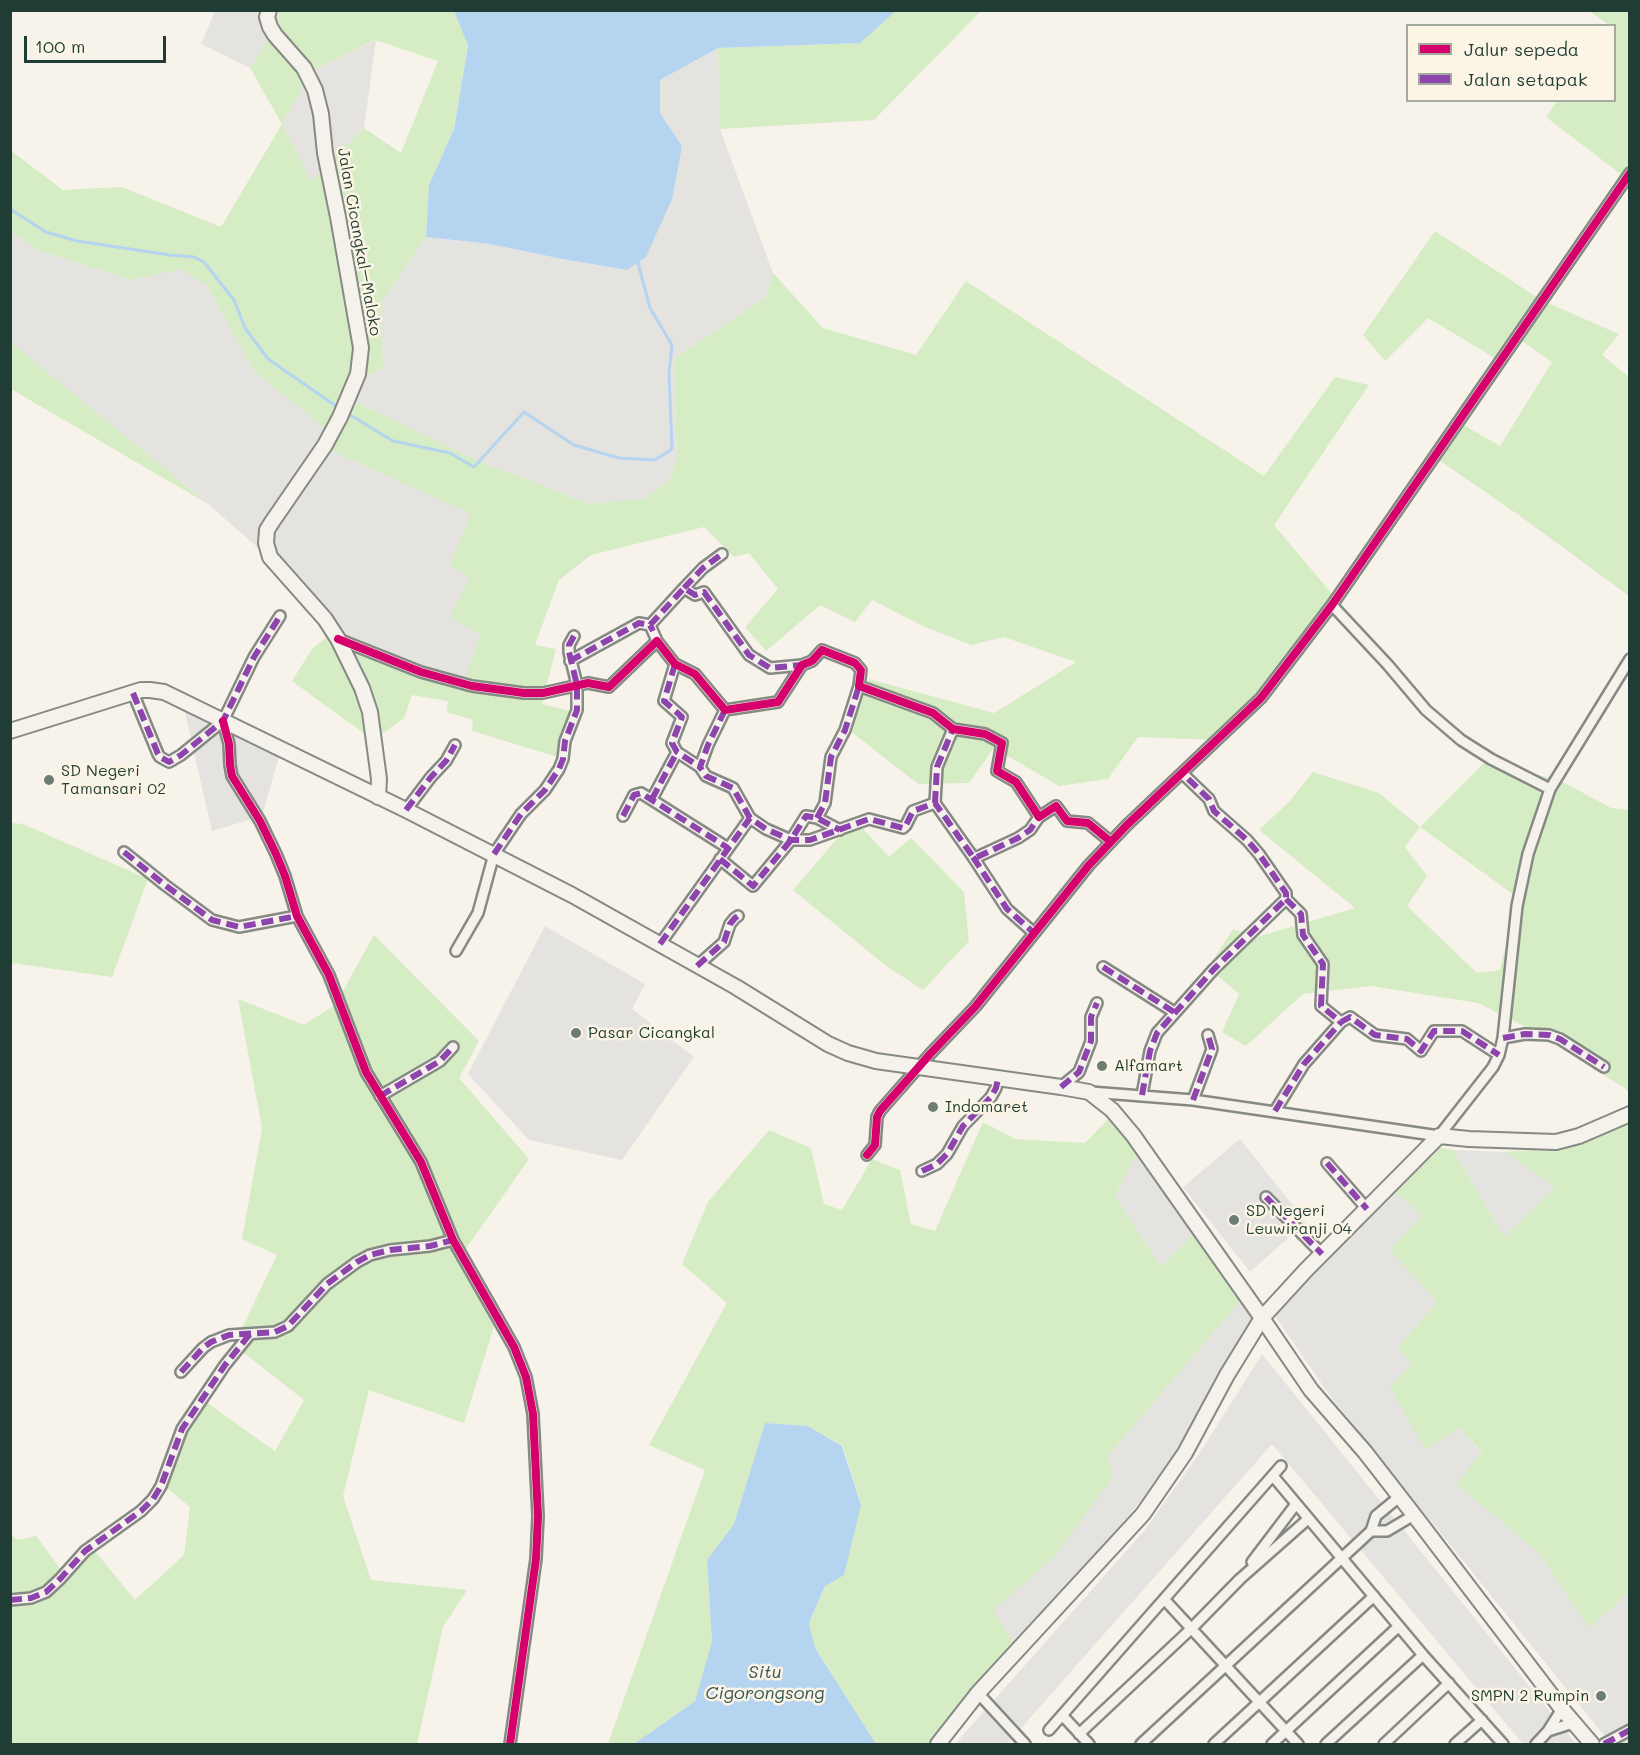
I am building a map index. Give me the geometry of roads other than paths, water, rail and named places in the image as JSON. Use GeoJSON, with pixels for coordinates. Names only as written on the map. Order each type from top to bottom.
{"type":"FeatureCollection","features":[{"type":"Feature","properties":{"kind":"main road","name":"Jalan Cicangkal–Maloko"},"geometry":{"type":"LineString","coordinates":[[269,10],[267,17],[270,27],[304,68],[315,90],[361,348],[358,374],[340,417],[325,445],[267,530],[266,543],[270,557],[326,619],[362,688],[370,712],[379,779],[378,797]]}},
{"type":"Feature","properties":{"kind":"main road"},"geometry":{"type":"LineString","coordinates":[[10,731],[133,693],[150,690],[164,692],[572,894],[736,987],[828,1044],[876,1061],[1061,1086],[1089,1092],[1112,1110],[1133,1135],[1311,1390],[1365,1452],[1562,1709],[1592,1744]]}},
{"type":"Feature","properties":{"kind":"main road"},"geometry":{"type":"LineString","coordinates":[[938,1744],[978,1693],[1143,1514],[1185,1453],[1227,1375],[1262,1318],[1439,1136],[1556,1142],[1579,1136],[1629,1114]]}},
{"type":"Feature","properties":{"kind":"street"},"geometry":{"type":"LineString","coordinates":[[867,1155],[875,1145],[877,1117],[880,1111],[975,1007],[1089,865],[1261,698],[1332,605],[1629,173]]}},
{"type":"Feature","properties":{"kind":"street"},"geometry":{"type":"LineString","coordinates":[[650,625],[704,568],[722,554]]}},
{"type":"Feature","properties":{"kind":"street"},"geometry":{"type":"LineString","coordinates":[[684,588],[695,595],[704,592],[748,655],[771,668],[802,665],[812,661],[822,650],[855,663],[861,670],[859,686],[845,730],[831,757],[825,803],[817,818]]}},
{"type":"Feature","properties":{"kind":"street"},"geometry":{"type":"LineString","coordinates":[[1332,605],[1426,710],[1461,740],[1491,759],[1550,789]]}},
{"type":"Feature","properties":{"kind":"street"},"geometry":{"type":"LineString","coordinates":[[133,693],[158,754],[169,762],[223,721],[254,657],[280,616]]}},
{"type":"Feature","properties":{"kind":"street"},"geometry":{"type":"LineString","coordinates":[[570,661],[639,623],[650,625]]}},
{"type":"Feature","properties":{"kind":"street"},"geometry":{"type":"LineString","coordinates":[[650,625],[657,642],[675,664],[695,674],[726,710]]}},
{"type":"Feature","properties":{"kind":"street"},"geometry":{"type":"LineString","coordinates":[[456,951],[478,913],[494,854],[521,814],[545,790],[563,759],[566,741],[577,710],[577,685],[570,661],[569,645],[574,636]]}},
{"type":"Feature","properties":{"kind":"street"},"geometry":{"type":"LineString","coordinates":[[338,639],[421,672],[472,686],[524,693],[543,693],[588,683],[609,687],[657,642]]}},
{"type":"Feature","properties":{"kind":"street"},"geometry":{"type":"LineString","coordinates":[[1089,1092],[1193,1100],[1439,1136],[1493,1067],[1499,1055],[1503,1038],[1517,906],[1528,854],[1550,789],[1629,659]]}},
{"type":"Feature","properties":{"kind":"street"},"geometry":{"type":"LineString","coordinates":[[675,664],[664,701],[682,717],[672,743],[677,752],[700,767],[706,776],[733,788],[750,818],[765,829],[791,840],[810,840],[869,819],[903,828],[913,811],[935,803]]}},
{"type":"Feature","properties":{"kind":"street"},"geometry":{"type":"LineString","coordinates":[[726,710],[778,702],[802,665]]}},
{"type":"Feature","properties":{"kind":"street"},"geometry":{"type":"LineString","coordinates":[[859,686],[933,713],[954,729],[985,734],[1002,744],[997,771],[1016,782],[1039,817]]}},
{"type":"Feature","properties":{"kind":"street"},"geometry":{"type":"LineString","coordinates":[[700,767],[708,745],[726,710]]}},
{"type":"Feature","properties":{"kind":"street"},"geometry":{"type":"LineString","coordinates":[[223,721],[229,744],[232,776],[260,821],[276,854],[297,916],[329,975],[366,1072],[421,1162],[453,1240],[514,1347],[526,1377],[532,1414],[538,1516],[536,1548],[510,1744]]}},
{"type":"Feature","properties":{"kind":"street"},"geometry":{"type":"LineString","coordinates":[[954,729],[937,767],[935,803],[974,857],[1007,909],[1034,933]]}},
{"type":"Feature","properties":{"kind":"street"},"geometry":{"type":"LineString","coordinates":[[406,810],[431,777],[446,762],[455,746]]}},
{"type":"Feature","properties":{"kind":"street"},"geometry":{"type":"LineString","coordinates":[[652,799],[677,752]]}},
{"type":"Feature","properties":{"kind":"street"},"geometry":{"type":"LineString","coordinates":[[1182,773],[1209,799],[1214,811],[1247,840],[1259,854],[1286,893],[1286,899],[1301,914],[1303,935],[1323,964],[1321,1006],[1341,1022]]}},
{"type":"Feature","properties":{"kind":"street"},"geometry":{"type":"LineString","coordinates":[[623,816],[634,795],[641,793],[728,848]]}},
{"type":"Feature","properties":{"kind":"street"},"geometry":{"type":"LineString","coordinates":[[974,857],[1018,838],[1030,830],[1039,817],[1056,806],[1067,821],[1088,823],[1111,842]]}},
{"type":"Feature","properties":{"kind":"street"},"geometry":{"type":"LineString","coordinates":[[720,859],[753,886],[791,840],[806,816],[817,818],[840,830]]}},
{"type":"Feature","properties":{"kind":"street"},"geometry":{"type":"LineString","coordinates":[[660,944],[750,818]]}},
{"type":"Feature","properties":{"kind":"street"},"geometry":{"type":"LineString","coordinates":[[124,852],[213,920],[239,927],[297,916]]}},
{"type":"Feature","properties":{"kind":"street"},"geometry":{"type":"LineString","coordinates":[[1142,1095],[1150,1051],[1157,1033],[1214,969],[1286,899]]}},
{"type":"Feature","properties":{"kind":"street"},"geometry":{"type":"LineString","coordinates":[[697,966],[724,942],[730,924],[738,916]]}},
{"type":"Feature","properties":{"kind":"street"},"geometry":{"type":"LineString","coordinates":[[1102,967],[1174,1012]]}},
{"type":"Feature","properties":{"kind":"street"},"geometry":{"type":"LineString","coordinates":[[1061,1086],[1079,1072],[1091,1041],[1091,1017],[1097,1003]]}},
{"type":"Feature","properties":{"kind":"street"},"geometry":{"type":"LineString","coordinates":[[1275,1111],[1304,1064],[1341,1022],[1350,1017],[1375,1035],[1407,1039],[1421,1051],[1434,1030],[1462,1031],[1499,1055]]}},
{"type":"Feature","properties":{"kind":"street"},"geometry":{"type":"LineString","coordinates":[[1503,1038],[1525,1034],[1549,1035],[1560,1039],[1604,1067]]}},
{"type":"Feature","properties":{"kind":"street"},"geometry":{"type":"LineString","coordinates":[[1193,1100],[1212,1049],[1208,1035]]}},
{"type":"Feature","properties":{"kind":"street"},"geometry":{"type":"LineString","coordinates":[[380,1096],[440,1061],[453,1047]]}},
{"type":"Feature","properties":{"kind":"street"},"geometry":{"type":"LineString","coordinates":[[922,1171],[937,1164],[947,1154],[963,1126],[991,1097],[998,1079]]}},
{"type":"Feature","properties":{"kind":"street"},"geometry":{"type":"LineString","coordinates":[[1327,1163],[1367,1209]]}},
{"type":"Feature","properties":{"kind":"street"},"geometry":{"type":"LineString","coordinates":[[1266,1197],[1322,1254]]}},
{"type":"Feature","properties":{"kind":"street"},"geometry":{"type":"LineString","coordinates":[[181,1372],[203,1347],[211,1342],[229,1335],[275,1332],[288,1326],[327,1284],[370,1255],[390,1250],[430,1246],[453,1240]]}},
{"type":"Feature","properties":{"kind":"street"},"geometry":{"type":"LineString","coordinates":[[10,1600],[31,1598],[45,1592],[85,1551],[141,1511],[153,1499],[161,1486],[182,1429],[249,1334]]}},
{"type":"Feature","properties":{"kind":"street"},"geometry":{"type":"LineString","coordinates":[[1048,1730],[1281,1466]]}},
{"type":"Feature","properties":{"kind":"street"},"geometry":{"type":"LineString","coordinates":[[1273,1476],[1399,1626],[1503,1744]]}},
{"type":"Feature","properties":{"kind":"street"},"geometry":{"type":"LineString","coordinates":[[1141,1744],[1371,1531],[1376,1516],[1399,1497]]}},
{"type":"Feature","properties":{"kind":"street"},"geometry":{"type":"LineString","coordinates":[[1240,1579],[1296,1504]]}},
{"type":"Feature","properties":{"kind":"street"},"geometry":{"type":"LineString","coordinates":[[1371,1531],[1387,1531],[1414,1515]]}},
{"type":"Feature","properties":{"kind":"street"},"geometry":{"type":"LineString","coordinates":[[1079,1734],[1192,1628],[1240,1579],[1308,1519]]}},
{"type":"Feature","properties":{"kind":"street"},"geometry":{"type":"LineString","coordinates":[[1214,1744],[1374,1596]]}},
{"type":"Feature","properties":{"kind":"street"},"geometry":{"type":"LineString","coordinates":[[1164,1599],[1298,1744]]}},
{"type":"Feature","properties":{"kind":"street"},"geometry":{"type":"LineString","coordinates":[[1272,1744],[1399,1626]]}},
{"type":"Feature","properties":{"kind":"street"},"geometry":{"type":"LineString","coordinates":[[1326,1744],[1424,1655]]}},
{"type":"Feature","properties":{"kind":"street"},"geometry":{"type":"LineString","coordinates":[[1384,1744],[1449,1683]]}},
{"type":"Feature","properties":{"kind":"street"},"geometry":{"type":"LineString","coordinates":[[978,1693],[1025,1744]]}},
{"type":"Feature","properties":{"kind":"street"},"geometry":{"type":"LineString","coordinates":[[1536,1744],[1548,1731],[1562,1709]]}},
{"type":"Feature","properties":{"kind":"street"},"geometry":{"type":"LineString","coordinates":[[1062,1715],[1089,1744]]}},
{"type":"Feature","properties":{"kind":"street"},"geometry":{"type":"LineString","coordinates":[[1455,1744],[1482,1720]]}},
{"type":"Feature","properties":{"kind":"street"},"geometry":{"type":"LineString","coordinates":[[1548,1731],[1573,1723]]}},
{"type":"Feature","properties":{"kind":"street"},"geometry":{"type":"LineString","coordinates":[[1604,1744],[1629,1730]]}},
{"type":"Feature","properties":{"kind":"water"},"geometry":{"type":"Polygon","coordinates":[[[454,11],[896,11],[860,43],[718,48],[660,80],[660,113],[682,146],[672,199],[646,257],[627,270],[490,244],[426,237],[429,185],[454,129],[468,45],[454,11]]]}},
{"type":"Feature","properties":{"kind":"water","name":"Situ Cigorongsong"},"geometry":{"type":"Polygon","coordinates":[[[765,1423],[808,1426],[842,1446],[861,1505],[844,1575],[825,1586],[809,1623],[815,1648],[876,1744],[634,1744],[695,1701],[712,1641],[707,1560],[734,1524],[765,1423]]]}},
{"type":"Feature","properties":{"kind":"waterway"},"geometry":{"type":"LineString","coordinates":[[10,209],[46,232],[77,241],[194,257],[204,262],[234,300],[245,328],[268,359],[336,406]]}},
{"type":"Feature","properties":{"kind":"waterway"},"geometry":{"type":"LineString","coordinates":[[350,415],[393,441],[450,453],[474,467],[524,412],[574,445],[619,458],[655,460],[672,449],[669,373],[672,345],[650,308],[637,259]]}},
{"type":"Feature","properties":{"kind":"place","name":"SD Negeri Tamansari 02"},"geometry":{"type":"Point","coordinates":[49,780]}},
{"type":"Feature","properties":{"kind":"place","name":"Pasar Cicangkal"},"geometry":{"type":"Point","coordinates":[576,1033]}},
{"type":"Feature","properties":{"kind":"place","name":"Alfamart"},"geometry":{"type":"Point","coordinates":[1102,1066]}},
{"type":"Feature","properties":{"kind":"place","name":"Indomaret"},"geometry":{"type":"Point","coordinates":[933,1107]}},
{"type":"Feature","properties":{"kind":"place","name":"SD Negeri Leuwiranji 04"},"geometry":{"type":"Point","coordinates":[1234,1220]}},
{"type":"Feature","properties":{"kind":"place","name":"SMPN 2 Rumpin"},"geometry":{"type":"Point","coordinates":[1601,1696]}}]}
